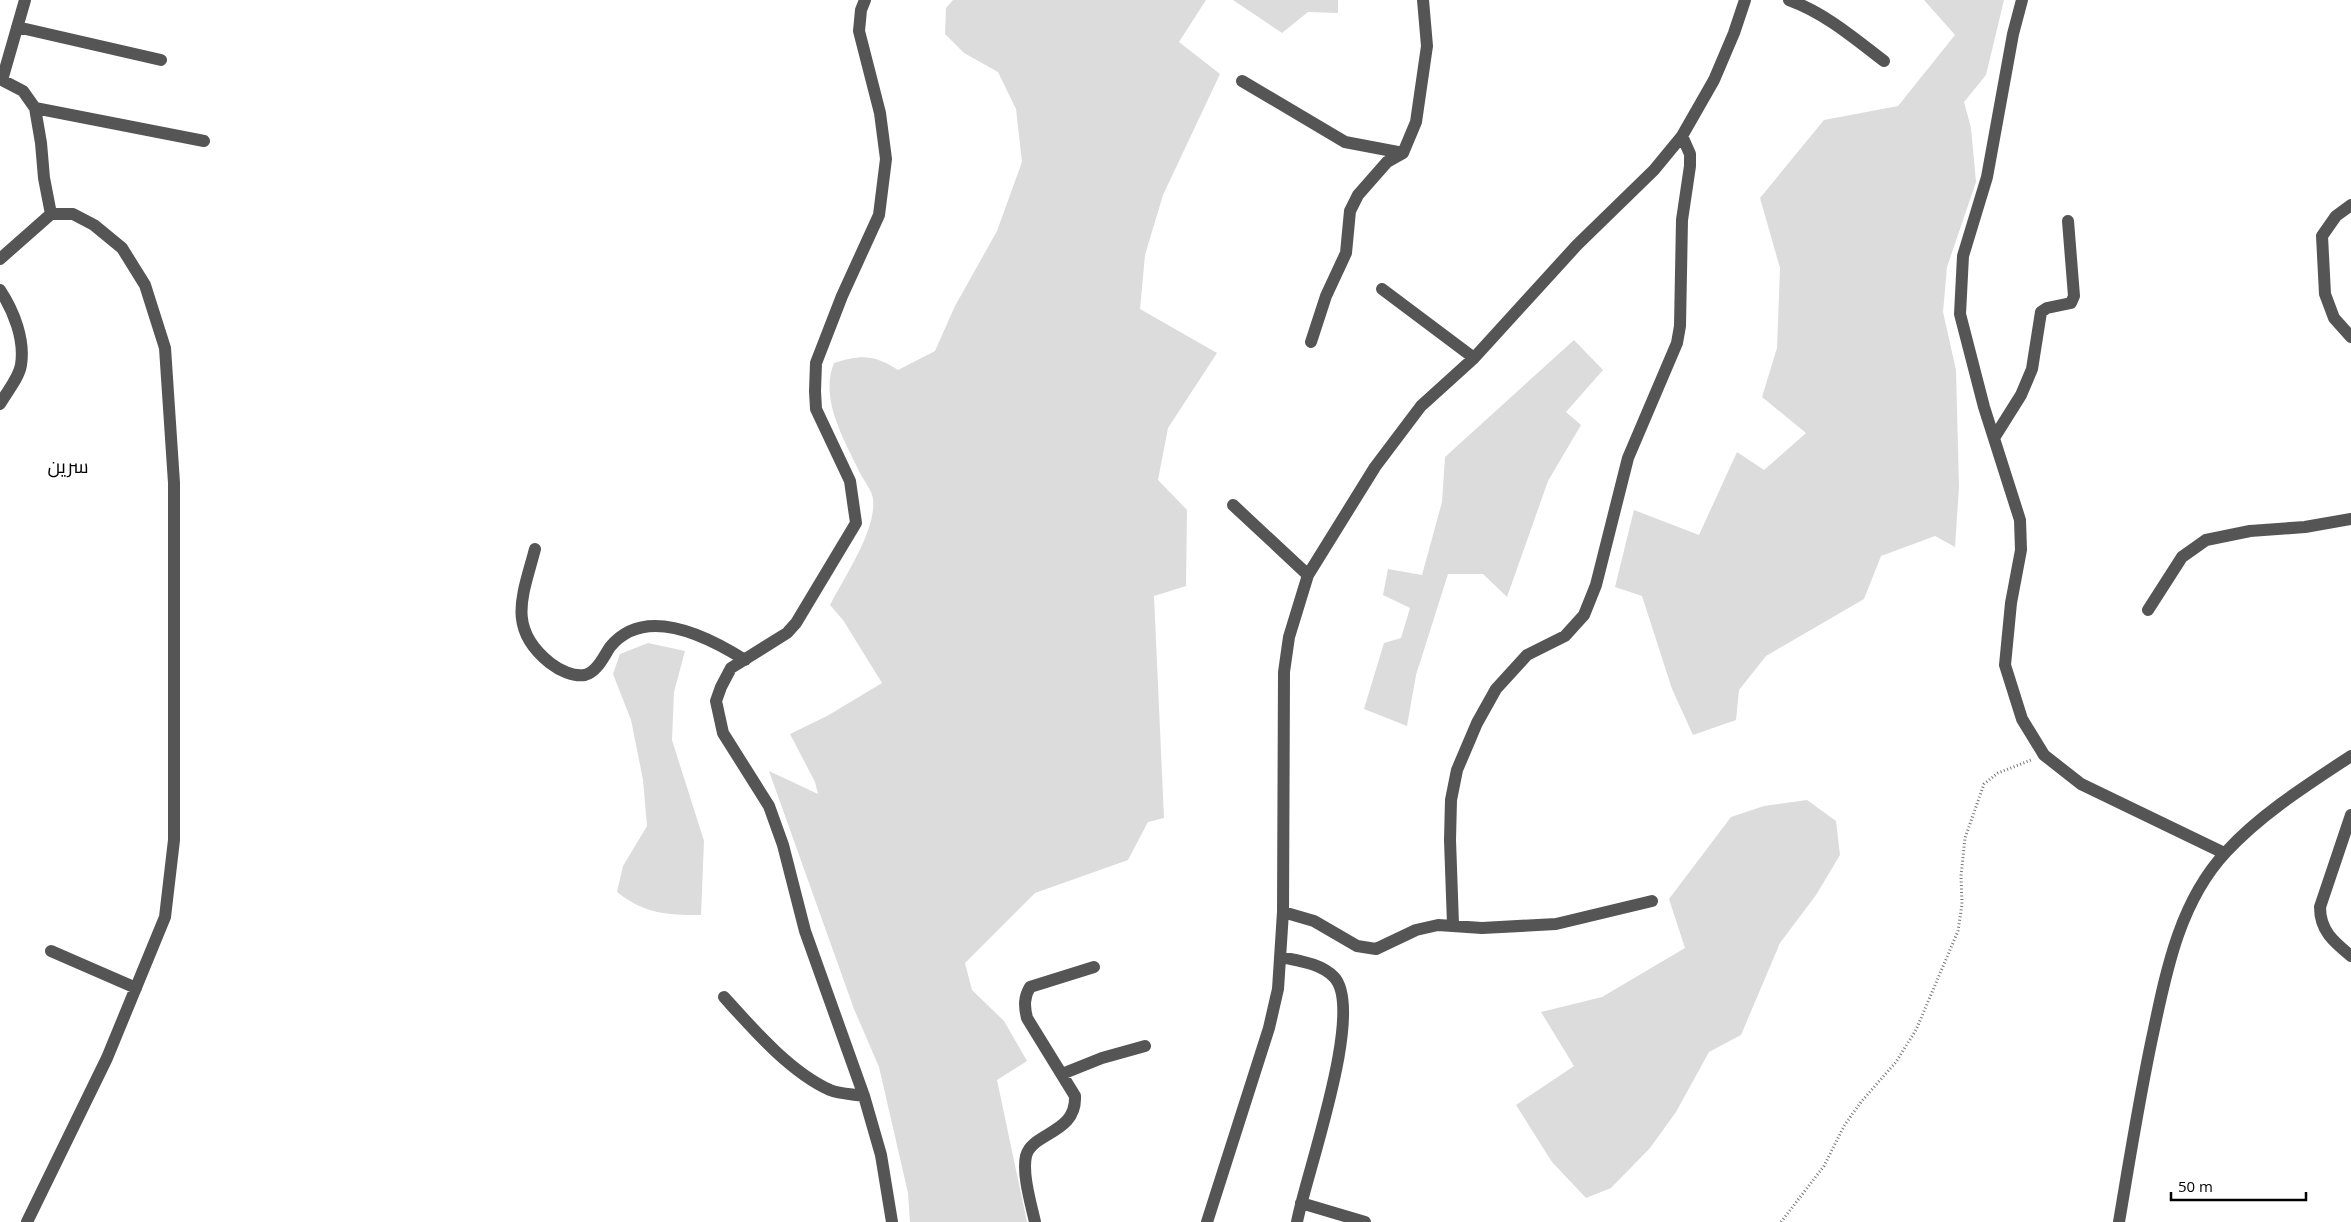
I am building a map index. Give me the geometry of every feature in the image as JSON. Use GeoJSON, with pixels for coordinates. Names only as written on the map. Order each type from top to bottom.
{"type":"FeatureCollection","features":[{"type":"Feature","properties":{"kind":"street"},"geometry":{"type":"LineString","coordinates":[[25,0],[1,80],[23,91],[35,108],[42,143],[44,178],[51,214]]}},
{"type":"Feature","properties":{"kind":"street"},"geometry":{"type":"LineString","coordinates":[[865,0],[861,10],[859,30],[880,114],[886,159],[880,215],[842,296],[816,363],[815,391],[816,409],[850,481],[856,523],[792,628],[731,668],[716,702],[723,733],[769,806],[783,845],[805,932],[864,1096],[881,1155],[892,1222]]}},
{"type":"Feature","properties":{"kind":"street"},"geometry":{"type":"LineString","coordinates":[[1311,342],[1326,296],[1346,252],[1350,211],[1358,195],[1387,162],[1403,153],[1416,122],[1427,46],[1424,0]]}},
{"type":"Feature","properties":{"kind":"street"},"geometry":{"type":"LineString","coordinates":[[1207,1222],[1269,1028],[1278,989],[1283,912],[1284,672],[1289,637],[1308,575],[1333,532],[1386,452],[1421,406],[1474,358],[1577,245],[1654,170],[1682,136],[1696,116],[1714,80],[1734,33],[1745,0]]}},
{"type":"Feature","properties":{"kind":"street"},"geometry":{"type":"LineString","coordinates":[[1790,0],[1808,7],[1884,61]]}},
{"type":"Feature","properties":{"kind":"street"},"geometry":{"type":"LineString","coordinates":[[2022,0],[2013,34],[1987,177],[1963,256],[1960,314],[1994,438],[2020,520],[2021,550],[2011,603],[2005,665],[2022,719],[2044,755],[2089,788],[2224,853]]}},
{"type":"Feature","properties":{"kind":"street"},"geometry":{"type":"LineString","coordinates":[[17,27],[161,60]]}},
{"type":"Feature","properties":{"kind":"street"},"geometry":{"type":"LineString","coordinates":[[1242,81],[1345,142],[1403,153]]}},
{"type":"Feature","properties":{"kind":"street"},"geometry":{"type":"LineString","coordinates":[[35,108],[204,141]]}},
{"type":"Feature","properties":{"kind":"street"},"geometry":{"type":"LineString","coordinates":[[1453,924],[1450,840],[1451,800],[1457,770],[1477,723],[1496,689],[1527,655],[1565,636],[1584,615],[1596,585],[1628,458],[1677,343],[1680,326],[1682,220],[1690,166],[1690,154],[1682,136]]}},
{"type":"Feature","properties":{"kind":"street"},"geometry":{"type":"LineString","coordinates":[[2351,205],[2336,216],[2322,236],[2325,294],[2334,318],[2351,337]]}},
{"type":"Feature","properties":{"kind":"street"},"geometry":{"type":"LineString","coordinates":[[0,259],[51,214],[73,214],[94,225],[122,248],[145,285],[165,348],[174,483],[174,840],[165,917],[107,1058],[27,1222]]}},
{"type":"Feature","properties":{"kind":"street"},"geometry":{"type":"LineString","coordinates":[[1994,438],[2021,395],[2032,369],[2041,312],[2047,308],[2070,303],[2074,296],[2068,221]]}},
{"type":"Feature","properties":{"kind":"street"},"geometry":{"type":"LineString","coordinates":[[1382,289],[1474,358]]}},
{"type":"Feature","properties":{"kind":"street"},"geometry":{"type":"LineString","coordinates":[[0,290],[14,318],[21,344],[21,367],[0,404]]}},
{"type":"Feature","properties":{"kind":"street"},"geometry":{"type":"LineString","coordinates":[[1233,505],[1308,575]]}},
{"type":"Feature","properties":{"kind":"street"},"geometry":{"type":"LineString","coordinates":[[2148,610],[2182,557],[2206,540],[2250,530],[2305,526],[2351,519]]}},
{"type":"Feature","properties":{"kind":"street"},"geometry":{"type":"LineString","coordinates":[[535,549],[520,608],[521,623],[528,639],[539,654],[554,666],[571,674],[586,675],[595,668],[623,634],[637,627],[682,629],[722,646],[744,660]]}},
{"type":"Feature","properties":{"kind":"street"},"geometry":{"type":"LineString","coordinates":[[2119,1222],[2146,1062],[2176,937],[2201,885],[2224,853],[2262,818],[2351,756]]}},
{"type":"Feature","properties":{"kind":"street"},"geometry":{"type":"LineString","coordinates":[[2351,815],[2320,907],[2320,920],[2324,931],[2351,956]]}},
{"type":"Feature","properties":{"kind":"street"},"geometry":{"type":"LineString","coordinates":[[1283,912],[1314,921],[1357,946],[1376,949],[1416,930],[1453,924],[1482,928],[1556,924],[1652,901]]}},
{"type":"Feature","properties":{"kind":"street"},"geometry":{"type":"LineString","coordinates":[[51,951],[136,988]]}},
{"type":"Feature","properties":{"kind":"street"},"geometry":{"type":"LineString","coordinates":[[1281,957],[1318,966],[1335,978],[1344,996],[1342,1032],[1329,1101],[1297,1222]]}},
{"type":"Feature","properties":{"kind":"street"},"geometry":{"type":"LineString","coordinates":[[1035,1222],[1028,1196],[1026,1156],[1032,1146],[1071,1116],[1075,1106],[1075,1096],[1027,1018],[1024,1006],[1026,993],[1030,987],[1094,967]]}},
{"type":"Feature","properties":{"kind":"street"},"geometry":{"type":"LineString","coordinates":[[724,997],[754,1030],[816,1082],[832,1091],[864,1096]]}},
{"type":"Feature","properties":{"kind":"street"},"geometry":{"type":"LineString","coordinates":[[1062,1074],[1102,1058],[1145,1046]]}},
{"type":"Feature","properties":{"kind":"street"},"geometry":{"type":"LineString","coordinates":[[1302,1203],[1365,1222]]}},
{"type":"Feature","properties":{"kind":"path"},"geometry":{"type":"LineString","coordinates":[[1781,1222],[1824,1166],[1844,1126],[1861,1102],[1896,1062],[1916,1030],[1958,932],[1962,904],[1961,876],[1965,838],[1984,784],[1998,773],[2044,755]]}},
{"type":"Feature","properties":{"kind":"shaded area"},"geometry":{"type":"Polygon","coordinates":[[[953,0],[1206,0],[1179,42],[1220,74],[1163,195],[1145,255],[1140,309],[1217,353],[1168,428],[1158,480],[1187,510],[1186,586],[1154,596],[1164,818],[1148,822],[1128,860],[1035,893],[965,963],[972,990],[1004,1021],[1027,1061],[997,1080],[1027,1222],[910,1222],[908,1193],[879,1067],[854,1009],[769,771],[818,794],[815,782],[790,734],[827,716],[882,683],[843,620],[830,605],[865,539],[873,511],[871,493],[841,434],[832,406],[830,377],[834,363],[860,357],[881,361],[898,370],[935,351],[955,306],[997,231],[1022,162],[1016,109],[998,72],[964,53],[945,34],[946,8],[953,0]]]}},
{"type":"Feature","properties":{"kind":"shaded area"},"geometry":{"type":"Polygon","coordinates":[[[1233,0],[1338,0],[1338,13],[1308,12],[1282,33],[1233,0]]]}},
{"type":"Feature","properties":{"kind":"shaded area"},"geometry":{"type":"Polygon","coordinates":[[[1924,0],[2004,0],[1986,75],[1964,102],[1971,128],[1976,182],[1947,267],[1943,312],[1956,370],[1959,487],[1955,547],[1935,536],[1881,556],[1864,599],[1766,656],[1739,690],[1736,720],[1693,735],[1672,689],[1642,596],[1615,587],[1634,510],[1699,535],[1737,452],[1764,470],[1806,433],[1762,397],[1777,348],[1780,268],[1760,198],[1824,120],[1898,106],[1955,35],[1924,0]]]}},
{"type":"Feature","properties":{"kind":"shaded area"},"geometry":{"type":"Polygon","coordinates":[[[1574,340],[1603,370],[1566,412],[1581,425],[1548,481],[1507,597],[1483,574],[1448,574],[1416,675],[1407,726],[1364,709],[1384,643],[1401,638],[1410,608],[1383,595],[1388,569],[1422,575],[1442,502],[1445,457],[1574,340]]]}},
{"type":"Feature","properties":{"kind":"shaded area"},"geometry":{"type":"Polygon","coordinates":[[[648,643],[685,651],[674,692],[672,740],[704,841],[701,915],[656,912],[637,905],[617,892],[623,866],[647,826],[643,780],[631,720],[613,674],[620,654],[648,643]]]}},
{"type":"Feature","properties":{"kind":"shaded area"},"geometry":{"type":"Polygon","coordinates":[[[1807,800],[1836,821],[1840,855],[1816,895],[1780,943],[1741,1035],[1709,1052],[1676,1112],[1650,1148],[1611,1188],[1586,1198],[1552,1162],[1516,1105],[1574,1066],[1541,1012],[1602,997],[1685,948],[1669,899],[1731,817],[1764,806],[1807,800]]]}},
{"type":"Feature","properties":{"kind":"district","name":"سرين"},"geometry":{"type":"Point","coordinates":[68,466]}}]}
